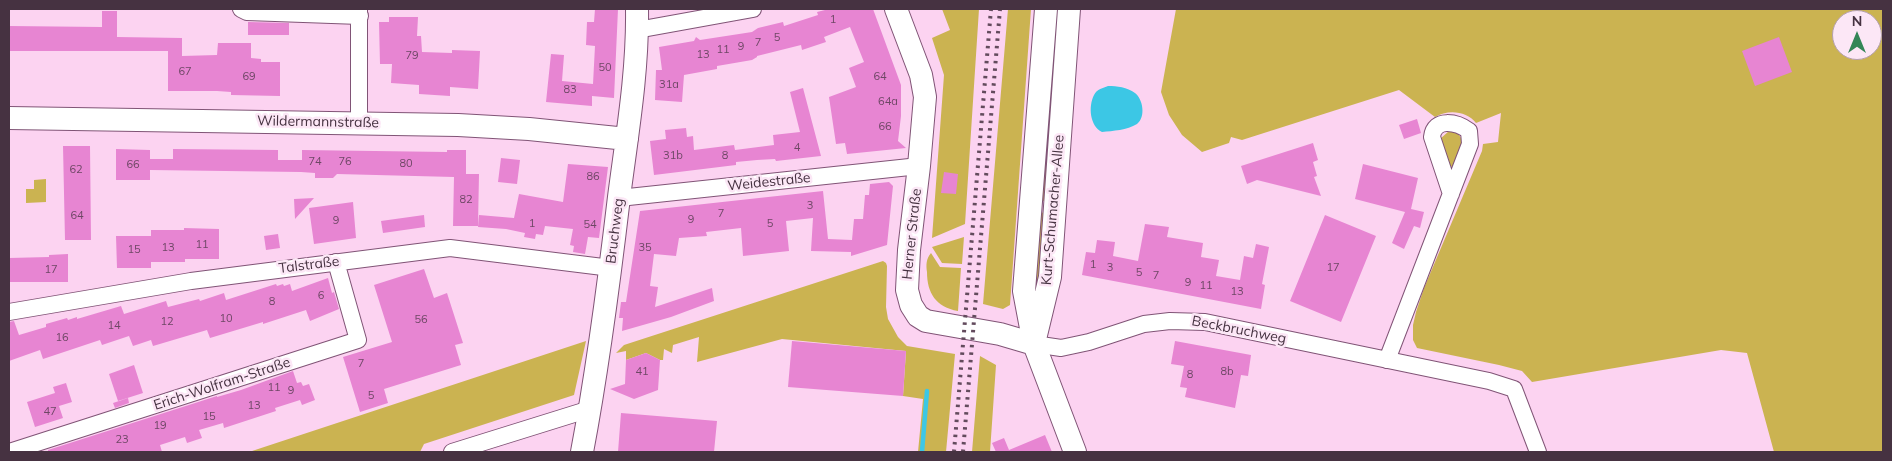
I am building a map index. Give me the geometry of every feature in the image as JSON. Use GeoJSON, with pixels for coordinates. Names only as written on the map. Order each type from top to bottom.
{"type":"FeatureCollection","features":[{"type":"Feature","properties":{"kind":"main road","name":"Herner Straße"},"geometry":{"type":"LineString","coordinates":[[896,9],[922,75],[924,97],[919,166],[909,250],[907,290],[911,305],[918,316],[926,321],[1000,334],[1034,344]]}},
{"type":"Feature","properties":{"kind":"main road","name":"Kurt-Schumacher-Allee"},"geometry":{"type":"LineString","coordinates":[[1034,344],[1024,291],[1046,9]]}},
{"type":"Feature","properties":{"kind":"main road","name":"Kurt-Schumacher-Allee"},"geometry":{"type":"LineString","coordinates":[[1034,344],[1050,277],[1069,9]]}},
{"type":"Feature","properties":{"kind":"main road","name":"Bruchweg"},"geometry":{"type":"LineString","coordinates":[[582,452],[611,268],[632,95],[637,19]]}},
{"type":"Feature","properties":{"kind":"main road","name":"Wildermannstraße"},"geometry":{"type":"LineString","coordinates":[[9,118],[359,122],[520,129],[627,139]]}},
{"type":"Feature","properties":{"kind":"main road"},"geometry":{"type":"LineString","coordinates":[[1034,344],[1075,452]]}},
{"type":"Feature","properties":{"kind":"street"},"geometry":{"type":"LineString","coordinates":[[241,9],[248,12],[360,12],[359,122]]}},
{"type":"Feature","properties":{"kind":"street"},"geometry":{"type":"LineString","coordinates":[[637,19],[753,9]]}},
{"type":"Feature","properties":{"kind":"street","name":"Weidestraße"},"geometry":{"type":"LineString","coordinates":[[619,198],[919,166]]}},
{"type":"Feature","properties":{"kind":"street"},"geometry":{"type":"LineString","coordinates":[[1387,360],[1451,194]]}},
{"type":"Feature","properties":{"kind":"street","name":"Talstraße"},"geometry":{"type":"LineString","coordinates":[[9,312],[191,281],[450,248],[611,268]]}},
{"type":"Feature","properties":{"kind":"street","name":"Erich-Wolfram-Straße"},"geometry":{"type":"LineString","coordinates":[[9,452],[358,340],[336,262]]}},
{"type":"Feature","properties":{"kind":"street","name":"Beckbruchweg"},"geometry":{"type":"LineString","coordinates":[[1034,344],[1061,348],[1089,342],[1144,324],[1188,320],[1489,380],[1514,388],[1538,452]]}},
{"type":"Feature","properties":{"kind":"street"},"geometry":{"type":"LineString","coordinates":[[452,452],[590,409]]}},
{"type":"Feature","properties":{"kind":"shaded area"},"geometry":{"type":"Polygon","coordinates":[[[942,9],[979,9],[965,224],[932,238],[944,75],[932,38],[950,30],[942,9]]]}},
{"type":"Feature","properties":{"kind":"shaded area"},"geometry":{"type":"Polygon","coordinates":[[[1008,9],[1031,9],[1010,305],[1003,309],[983,304],[1008,9]]]}},
{"type":"Feature","properties":{"kind":"shaded area"},"geometry":{"type":"Polygon","coordinates":[[[1054,9],[1060,9],[1045,200],[1038,204],[1054,9]]]}},
{"type":"Feature","properties":{"kind":"shaded area"},"geometry":{"type":"Polygon","coordinates":[[[1176,9],[1883,9],[1883,452],[1774,452],[1747,353],[1721,350],[1532,382],[1522,371],[1417,348],[1413,340],[1413,325],[1424,288],[1482,151],[1483,144],[1498,142],[1501,113],[1476,123],[1468,116],[1457,112],[1440,114],[1435,117],[1399,90],[1242,140],[1231,137],[1229,143],[1202,152],[1182,135],[1169,115],[1161,92],[1176,9]]]}},
{"type":"Feature","properties":{"kind":"shaded area"},"geometry":{"type":"Polygon","coordinates":[[[1449,131],[1460,136],[1461,140],[1460,150],[1454,167],[1448,166],[1440,139],[1449,131]]]}},
{"type":"Feature","properties":{"kind":"shaded area"},"geometry":{"type":"Polygon","coordinates":[[[46,179],[46,202],[26,203],[26,189],[34,189],[34,180],[46,179]]]}},
{"type":"Feature","properties":{"kind":"shaded area"},"geometry":{"type":"Polygon","coordinates":[[[1044,212],[1038,292],[1032,289],[1037,215],[1044,212]]]}},
{"type":"Feature","properties":{"kind":"shaded area"},"geometry":{"type":"Polygon","coordinates":[[[964,237],[962,264],[942,263],[932,247],[964,237]]]}},
{"type":"Feature","properties":{"kind":"shaded area"},"geometry":{"type":"Polygon","coordinates":[[[931,253],[940,267],[961,268],[958,311],[944,306],[931,293],[926,267],[931,253]]]}},
{"type":"Feature","properties":{"kind":"shaded area"},"geometry":{"type":"Polygon","coordinates":[[[883,261],[887,266],[886,307],[888,319],[898,337],[907,346],[955,354],[946,452],[918,452],[923,399],[903,396],[906,351],[782,339],[697,362],[699,337],[673,345],[672,353],[664,349],[663,360],[646,353],[626,360],[626,351],[616,353],[624,345],[883,261]]]}},
{"type":"Feature","properties":{"kind":"shaded area"},"geometry":{"type":"Polygon","coordinates":[[[586,341],[574,395],[424,444],[420,452],[249,452],[586,341]]]}},
{"type":"Feature","properties":{"kind":"shaded area"},"geometry":{"type":"Polygon","coordinates":[[[980,356],[996,365],[990,452],[972,452],[980,356]]]}},
{"type":"Feature","properties":{"kind":"water"},"geometry":{"type":"Polygon","coordinates":[[[1108,86],[1125,88],[1138,96],[1142,104],[1142,117],[1137,124],[1115,131],[1102,132],[1098,129],[1091,116],[1092,100],[1097,91],[1108,86]]]}},
{"type":"Feature","properties":{"kind":"building"},"geometry":{"type":"Polygon","coordinates":[[[595,9],[618,9],[614,98],[592,96],[592,106],[546,102],[551,54],[564,55],[562,81],[593,84],[595,46],[586,45],[587,22],[594,22],[595,9]]]}},
{"type":"Feature","properties":{"kind":"building"},"geometry":{"type":"Polygon","coordinates":[[[829,9],[873,9],[901,85],[901,116],[898,141],[906,148],[847,154],[845,143],[836,144],[829,97],[856,87],[849,68],[864,62],[850,27],[824,37],[826,42],[802,50],[801,45],[757,56],[752,60],[717,66],[717,69],[684,75],[682,102],[655,100],[656,70],[662,70],[659,47],[694,41],[696,37],[700,40],[752,32],[758,28],[783,22],[784,26],[818,15],[817,12],[829,9]]]}},
{"type":"Feature","properties":{"kind":"building"},"geometry":{"type":"Polygon","coordinates":[[[102,11],[117,11],[117,37],[182,38],[182,56],[217,55],[218,43],[251,43],[251,58],[261,59],[261,62],[280,62],[280,96],[231,95],[231,92],[217,91],[168,91],[168,51],[9,51],[9,26],[102,27],[102,11]]]}},
{"type":"Feature","properties":{"kind":"building"},"geometry":{"type":"Polygon","coordinates":[[[389,17],[418,17],[417,36],[421,36],[422,52],[452,53],[452,50],[480,51],[478,89],[450,87],[450,96],[419,94],[419,85],[391,83],[392,64],[380,64],[379,22],[389,22],[389,17]]]}},
{"type":"Feature","properties":{"kind":"building"},"geometry":{"type":"Polygon","coordinates":[[[248,22],[289,23],[289,35],[248,35],[248,22]]]}},
{"type":"Feature","properties":{"kind":"building"},"geometry":{"type":"Polygon","coordinates":[[[1779,37],[1792,72],[1755,86],[1742,51],[1779,37]]]}},
{"type":"Feature","properties":{"kind":"building"},"geometry":{"type":"Polygon","coordinates":[[[803,88],[821,156],[776,161],[775,159],[736,162],[736,165],[654,175],[650,141],[666,139],[665,130],[686,128],[687,137],[693,136],[694,150],[734,145],[735,150],[774,145],[773,135],[800,132],[790,92],[803,88]]]}},
{"type":"Feature","properties":{"kind":"building"},"geometry":{"type":"Polygon","coordinates":[[[1417,119],[1421,133],[1404,139],[1399,125],[1417,119]]]}},
{"type":"Feature","properties":{"kind":"building"},"geometry":{"type":"Polygon","coordinates":[[[1313,143],[1318,160],[1313,162],[1317,176],[1314,177],[1321,196],[1257,180],[1247,184],[1241,166],[1313,143]]]}},
{"type":"Feature","properties":{"kind":"building"},"geometry":{"type":"Polygon","coordinates":[[[63,146],[90,146],[91,240],[65,240],[63,146]]]}},
{"type":"Feature","properties":{"kind":"building"},"geometry":{"type":"Polygon","coordinates":[[[116,149],[150,150],[150,159],[173,159],[173,149],[278,150],[278,160],[302,160],[302,150],[447,152],[447,150],[466,150],[466,174],[479,174],[478,226],[453,226],[454,177],[337,174],[333,178],[315,178],[315,173],[301,172],[150,170],[150,180],[116,180],[116,149]]]}},
{"type":"Feature","properties":{"kind":"building"},"geometry":{"type":"Polygon","coordinates":[[[501,158],[520,160],[517,184],[498,182],[501,158]]]}},
{"type":"Feature","properties":{"kind":"building"},"geometry":{"type":"Polygon","coordinates":[[[568,164],[608,167],[599,238],[588,237],[585,254],[573,252],[574,246],[570,245],[573,229],[545,226],[543,235],[536,234],[535,239],[524,237],[525,233],[506,229],[478,227],[479,215],[514,218],[519,194],[563,202],[568,164]]]}},
{"type":"Feature","properties":{"kind":"building"},"geometry":{"type":"Polygon","coordinates":[[[1363,164],[1418,178],[1411,209],[1424,212],[1420,228],[1414,226],[1404,249],[1392,243],[1405,212],[1355,199],[1363,164]]]}},
{"type":"Feature","properties":{"kind":"building"},"geometry":{"type":"Polygon","coordinates":[[[944,172],[958,174],[956,194],[941,193],[944,172]]]}},
{"type":"Feature","properties":{"kind":"building"},"geometry":{"type":"Polygon","coordinates":[[[889,182],[893,186],[887,245],[851,256],[851,252],[811,251],[813,218],[786,221],[789,251],[743,256],[741,228],[706,232],[707,236],[679,238],[676,256],[654,254],[650,286],[658,287],[655,307],[712,288],[714,301],[671,317],[622,331],[623,318],[619,318],[621,302],[626,302],[640,211],[823,191],[828,239],[852,240],[854,219],[863,219],[865,195],[869,195],[870,184],[889,182]]]}},
{"type":"Feature","properties":{"kind":"building"},"geometry":{"type":"Polygon","coordinates":[[[314,198],[295,219],[294,199],[314,198]]]}},
{"type":"Feature","properties":{"kind":"building"},"geometry":{"type":"Polygon","coordinates":[[[353,202],[356,238],[314,244],[309,208],[353,202]]]}},
{"type":"Feature","properties":{"kind":"building"},"geometry":{"type":"Polygon","coordinates":[[[424,215],[425,227],[383,233],[381,221],[424,215]]]}},
{"type":"Feature","properties":{"kind":"building"},"geometry":{"type":"Polygon","coordinates":[[[1325,215],[1376,236],[1341,322],[1290,301],[1325,215]]]}},
{"type":"Feature","properties":{"kind":"building"},"geometry":{"type":"Polygon","coordinates":[[[1145,224],[1169,227],[1167,237],[1203,243],[1201,257],[1219,260],[1216,276],[1240,280],[1244,256],[1253,258],[1256,244],[1269,247],[1262,284],[1265,285],[1261,309],[1082,275],[1086,252],[1095,253],[1097,240],[1115,242],[1113,256],[1138,261],[1145,224]]]}},
{"type":"Feature","properties":{"kind":"building"},"geometry":{"type":"Polygon","coordinates":[[[184,228],[219,229],[219,259],[151,262],[151,268],[117,268],[116,236],[151,236],[151,230],[184,230],[184,228]]]}},
{"type":"Feature","properties":{"kind":"building"},"geometry":{"type":"Polygon","coordinates":[[[278,234],[280,248],[266,250],[264,236],[278,234]]]}},
{"type":"Feature","properties":{"kind":"building"},"geometry":{"type":"Polygon","coordinates":[[[68,254],[68,282],[9,282],[9,258],[49,257],[49,255],[68,254]]]}},
{"type":"Feature","properties":{"kind":"building"},"geometry":{"type":"Polygon","coordinates":[[[424,269],[434,298],[447,293],[463,343],[455,345],[461,365],[384,389],[388,403],[360,412],[343,357],[392,342],[374,285],[424,269]]]}},
{"type":"Feature","properties":{"kind":"building"},"geometry":{"type":"Polygon","coordinates":[[[328,278],[339,309],[310,321],[306,310],[210,338],[207,330],[153,346],[151,340],[133,346],[129,336],[102,345],[100,340],[43,359],[40,350],[9,361],[9,322],[14,321],[19,335],[67,318],[68,320],[77,317],[77,319],[121,306],[124,314],[166,301],[168,307],[199,299],[200,301],[224,293],[226,300],[276,284],[277,286],[283,284],[284,286],[290,284],[292,291],[328,278]]]}},
{"type":"Feature","properties":{"kind":"building"},"geometry":{"type":"Polygon","coordinates":[[[792,341],[906,351],[903,396],[788,387],[792,341]]]}},
{"type":"Feature","properties":{"kind":"building"},"geometry":{"type":"Polygon","coordinates":[[[1175,341],[1251,355],[1248,376],[1241,375],[1235,408],[1185,397],[1187,388],[1180,387],[1184,366],[1171,364],[1175,341]]]}},
{"type":"Feature","properties":{"kind":"building"},"geometry":{"type":"Polygon","coordinates":[[[646,353],[660,360],[658,390],[634,399],[610,389],[625,384],[626,360],[646,353]]]}},
{"type":"Feature","properties":{"kind":"building"},"geometry":{"type":"Polygon","coordinates":[[[134,365],[143,393],[118,401],[109,374],[134,365]]]}},
{"type":"Feature","properties":{"kind":"building"},"geometry":{"type":"Polygon","coordinates":[[[293,371],[297,383],[301,382],[303,386],[309,384],[315,400],[302,405],[300,400],[275,408],[276,411],[224,428],[223,423],[199,430],[202,438],[187,443],[185,437],[160,445],[162,452],[48,452],[48,450],[241,390],[293,371]]]}},
{"type":"Feature","properties":{"kind":"building"},"geometry":{"type":"Polygon","coordinates":[[[66,383],[72,402],[59,406],[63,418],[35,427],[27,402],[55,393],[53,387],[66,383]]]}},
{"type":"Feature","properties":{"kind":"building"},"geometry":{"type":"Polygon","coordinates":[[[128,398],[129,403],[115,408],[113,403],[128,398]]]}},
{"type":"Feature","properties":{"kind":"building"},"geometry":{"type":"Polygon","coordinates":[[[621,413],[717,421],[714,452],[618,452],[621,413]]]}},
{"type":"Feature","properties":{"kind":"building"},"geometry":{"type":"Polygon","coordinates":[[[1045,435],[1052,452],[996,452],[992,443],[1004,438],[1009,450],[1045,435]]]}},
{"type":"Feature","properties":{"kind":"waterway"},"geometry":{"type":"LineString","coordinates":[[922,452],[927,391]]}},
{"type":"Feature","properties":{"kind":"railway"},"geometry":{"type":"LineString","coordinates":[[954,452],[991,9]]}},
{"type":"Feature","properties":{"kind":"railway"},"geometry":{"type":"LineString","coordinates":[[963,452],[1000,9]]}}]}
